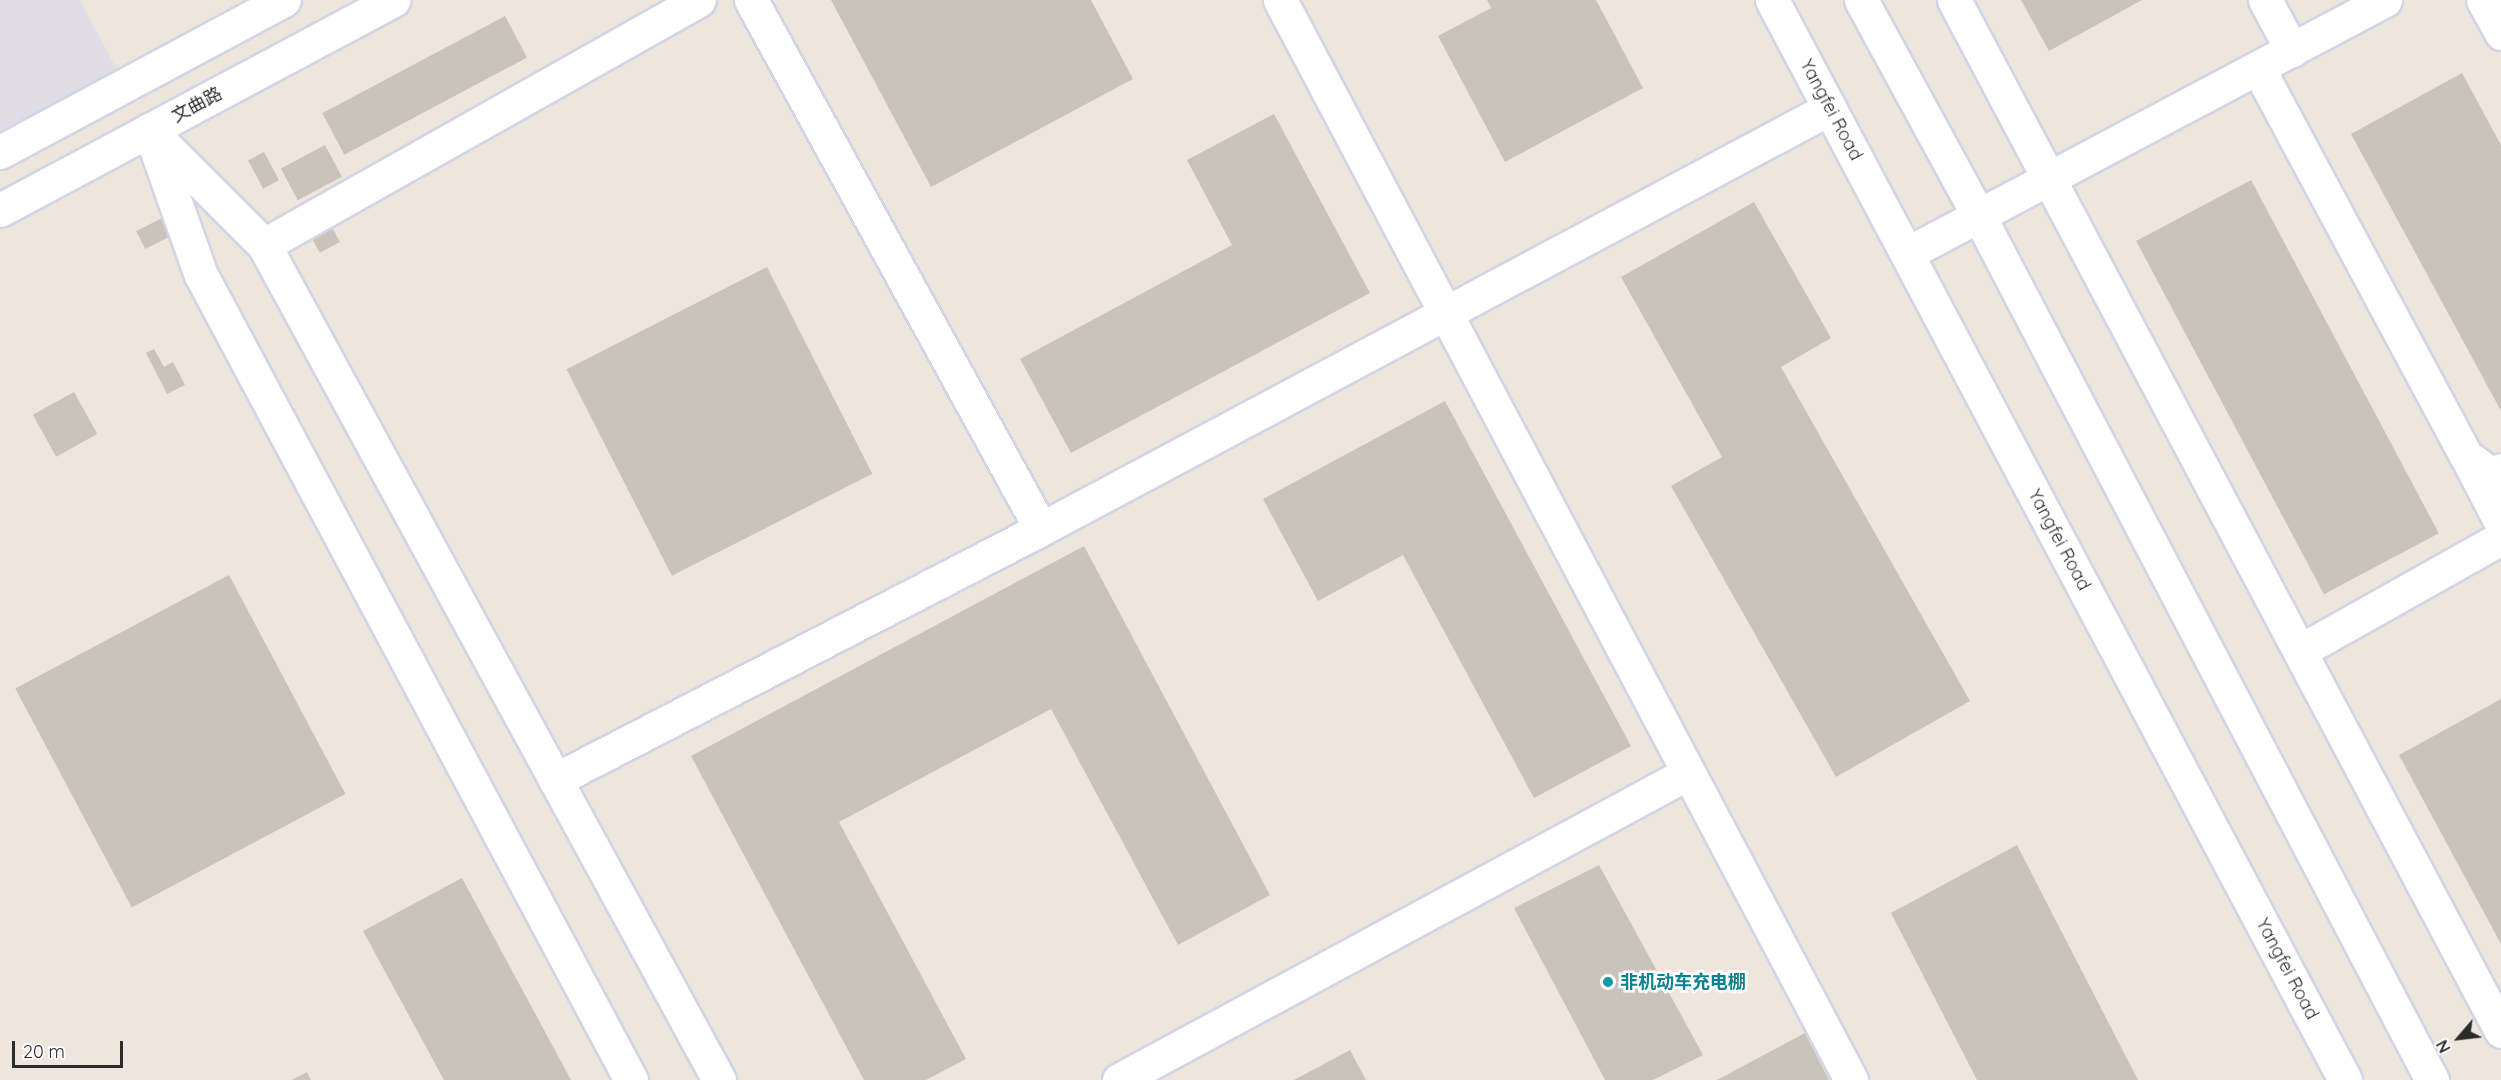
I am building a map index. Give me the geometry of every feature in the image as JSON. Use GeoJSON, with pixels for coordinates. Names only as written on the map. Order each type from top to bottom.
{"type":"FeatureCollection","features":[{"type":"Feature","properties":{"kind":"street"},"geometry":{"type":"LineString","coordinates":[[0,152],[284,0]]}},
{"type":"Feature","properties":{"kind":"street","name":"文曲路"},"geometry":{"type":"LineString","coordinates":[[0,210],[394,0]]}},
{"type":"Feature","properties":{"kind":"street"},"geometry":{"type":"LineString","coordinates":[[264,245],[699,0]]}},
{"type":"Feature","properties":{"kind":"street"},"geometry":{"type":"LineString","coordinates":[[751,0],[1041,529]]}},
{"type":"Feature","properties":{"kind":"street"},"geometry":{"type":"LineString","coordinates":[[1280,0],[1851,1080]]}},
{"type":"Feature","properties":{"kind":"street","name":"Yangfei Road"},"geometry":{"type":"LineString","coordinates":[[1772,0],[2345,1080]]}},
{"type":"Feature","properties":{"kind":"street"},"geometry":{"type":"LineString","coordinates":[[1861,0],[1978,216],[2432,1080]]}},
{"type":"Feature","properties":{"kind":"street"},"geometry":{"type":"LineString","coordinates":[[1954,0],[2501,1031]]}},
{"type":"Feature","properties":{"kind":"street"},"geometry":{"type":"LineString","coordinates":[[2265,0],[2292,50]]}},
{"type":"Feature","properties":{"kind":"street"},"geometry":{"type":"LineString","coordinates":[[1908,253],[2385,0]]}},
{"type":"Feature","properties":{"kind":"street"},"geometry":{"type":"LineString","coordinates":[[2483,0],[2501,33]]}},
{"type":"Feature","properties":{"kind":"street"},"geometry":{"type":"LineString","coordinates":[[2258,68],[2501,523]]}},
{"type":"Feature","properties":{"kind":"street"},"geometry":{"type":"LineString","coordinates":[[555,780],[1041,529],[1830,108]]}},
{"type":"Feature","properties":{"kind":"street"},"geometry":{"type":"LineString","coordinates":[[149,130],[264,245],[719,1080]]}},
{"type":"Feature","properties":{"kind":"street"},"geometry":{"type":"LineString","coordinates":[[149,130],[201,275],[631,1080]]}},
{"type":"Feature","properties":{"kind":"street"},"geometry":{"type":"LineString","coordinates":[[2466,456],[2492,475],[2501,470]]}},
{"type":"Feature","properties":{"kind":"street"},"geometry":{"type":"LineString","coordinates":[[2300,651],[2501,538]]}},
{"type":"Feature","properties":{"kind":"street"},"geometry":{"type":"LineString","coordinates":[[1119,1080],[1688,773]]}},
{"type":"Feature","properties":{"kind":"shaded area"},"geometry":{"type":"Polygon","coordinates":[[[0,0],[80,0],[125,85],[0,152],[0,0]]]}},
{"type":"Feature","properties":{"kind":"building"},"geometry":{"type":"Polygon","coordinates":[[[831,0],[1091,0],[1133,79],[931,187],[831,0]]]}},
{"type":"Feature","properties":{"kind":"building"},"geometry":{"type":"Polygon","coordinates":[[[1487,0],[1596,0],[1643,88],[1505,162],[1438,36],[1491,8],[1487,0]]]}},
{"type":"Feature","properties":{"kind":"building"},"geometry":{"type":"Polygon","coordinates":[[[2021,0],[2142,0],[2049,51],[2021,0]]]}},
{"type":"Feature","properties":{"kind":"building"},"geometry":{"type":"Polygon","coordinates":[[[505,16],[527,57],[344,155],[322,113],[505,16]]]}},
{"type":"Feature","properties":{"kind":"building"},"geometry":{"type":"Polygon","coordinates":[[[2462,73],[2501,145],[2501,411],[2351,134],[2462,73]]]}},
{"type":"Feature","properties":{"kind":"building"},"geometry":{"type":"Polygon","coordinates":[[[1274,114],[1370,293],[1071,453],[1020,359],[1232,245],[1187,160],[1274,114]]]}},
{"type":"Feature","properties":{"kind":"building"},"geometry":{"type":"Polygon","coordinates":[[[325,145],[342,177],[298,200],[281,168],[325,145]]]}},
{"type":"Feature","properties":{"kind":"building"},"geometry":{"type":"Polygon","coordinates":[[[264,152],[279,180],[263,189],[248,160],[264,152]]]}},
{"type":"Feature","properties":{"kind":"building"},"geometry":{"type":"Polygon","coordinates":[[[2251,180],[2439,533],[2324,594],[2136,241],[2251,180]]]}},
{"type":"Feature","properties":{"kind":"building"},"geometry":{"type":"Polygon","coordinates":[[[1754,202],[1831,338],[1781,367],[1970,701],[1836,777],[1671,486],[1722,457],[1621,277],[1754,202]]]}},
{"type":"Feature","properties":{"kind":"building"},"geometry":{"type":"Polygon","coordinates":[[[324,212],[340,242],[320,253],[304,223],[324,212]]]}},
{"type":"Feature","properties":{"kind":"building"},"geometry":{"type":"Polygon","coordinates":[[[170,214],[179,232],[145,249],[136,231],[170,214]]]}},
{"type":"Feature","properties":{"kind":"building"},"geometry":{"type":"Polygon","coordinates":[[[767,267],[872,474],[672,576],[567,369],[767,267]]]}},
{"type":"Feature","properties":{"kind":"building"},"geometry":{"type":"Polygon","coordinates":[[[154,349],[164,367],[173,362],[185,385],[167,394],[146,353],[154,349]]]}},
{"type":"Feature","properties":{"kind":"building"},"geometry":{"type":"Polygon","coordinates":[[[74,392],[97,434],[56,457],[33,415],[74,392]]]}},
{"type":"Feature","properties":{"kind":"building"},"geometry":{"type":"Polygon","coordinates":[[[1445,401],[1631,746],[1534,798],[1403,555],[1318,601],[1263,499],[1445,401]]]}},
{"type":"Feature","properties":{"kind":"building"},"geometry":{"type":"Polygon","coordinates":[[[1084,546],[1270,895],[1178,945],[1051,709],[839,822],[966,1059],[926,1080],[864,1080],[691,756],[1084,546]]]}},
{"type":"Feature","properties":{"kind":"building"},"geometry":{"type":"Polygon","coordinates":[[[229,575],[345,794],[132,908],[15,689],[229,575]]]}},
{"type":"Feature","properties":{"kind":"building"},"geometry":{"type":"Polygon","coordinates":[[[2501,699],[2501,944],[2399,755],[2501,699]]]}},
{"type":"Feature","properties":{"kind":"building"},"geometry":{"type":"Polygon","coordinates":[[[2017,845],[2138,1080],[1977,1080],[1891,913],[2017,845]]]}},
{"type":"Feature","properties":{"kind":"building","name":"非机动车充电棚"},"geometry":{"type":"Polygon","coordinates":[[[1599,865],[1703,1055],[1653,1080],[1605,1080],[1514,908],[1599,865]]]}},
{"type":"Feature","properties":{"kind":"building"},"geometry":{"type":"Polygon","coordinates":[[[462,878],[571,1080],[444,1080],[363,931],[462,878]]]}},
{"type":"Feature","properties":{"kind":"building"},"geometry":{"type":"Polygon","coordinates":[[[1805,1033],[1829,1080],[1717,1080],[1805,1033]]]}},
{"type":"Feature","properties":{"kind":"building"},"geometry":{"type":"Polygon","coordinates":[[[1350,1050],[1366,1080],[1294,1080],[1350,1050]]]}},
{"type":"Feature","properties":{"kind":"building"},"geometry":{"type":"Polygon","coordinates":[[[307,1072],[311,1080],[292,1080],[307,1072]]]}},
{"type":"Feature","properties":{"kind":"place","name":"非机动车充电棚"},"geometry":{"type":"Point","coordinates":[1608,982]}}]}
